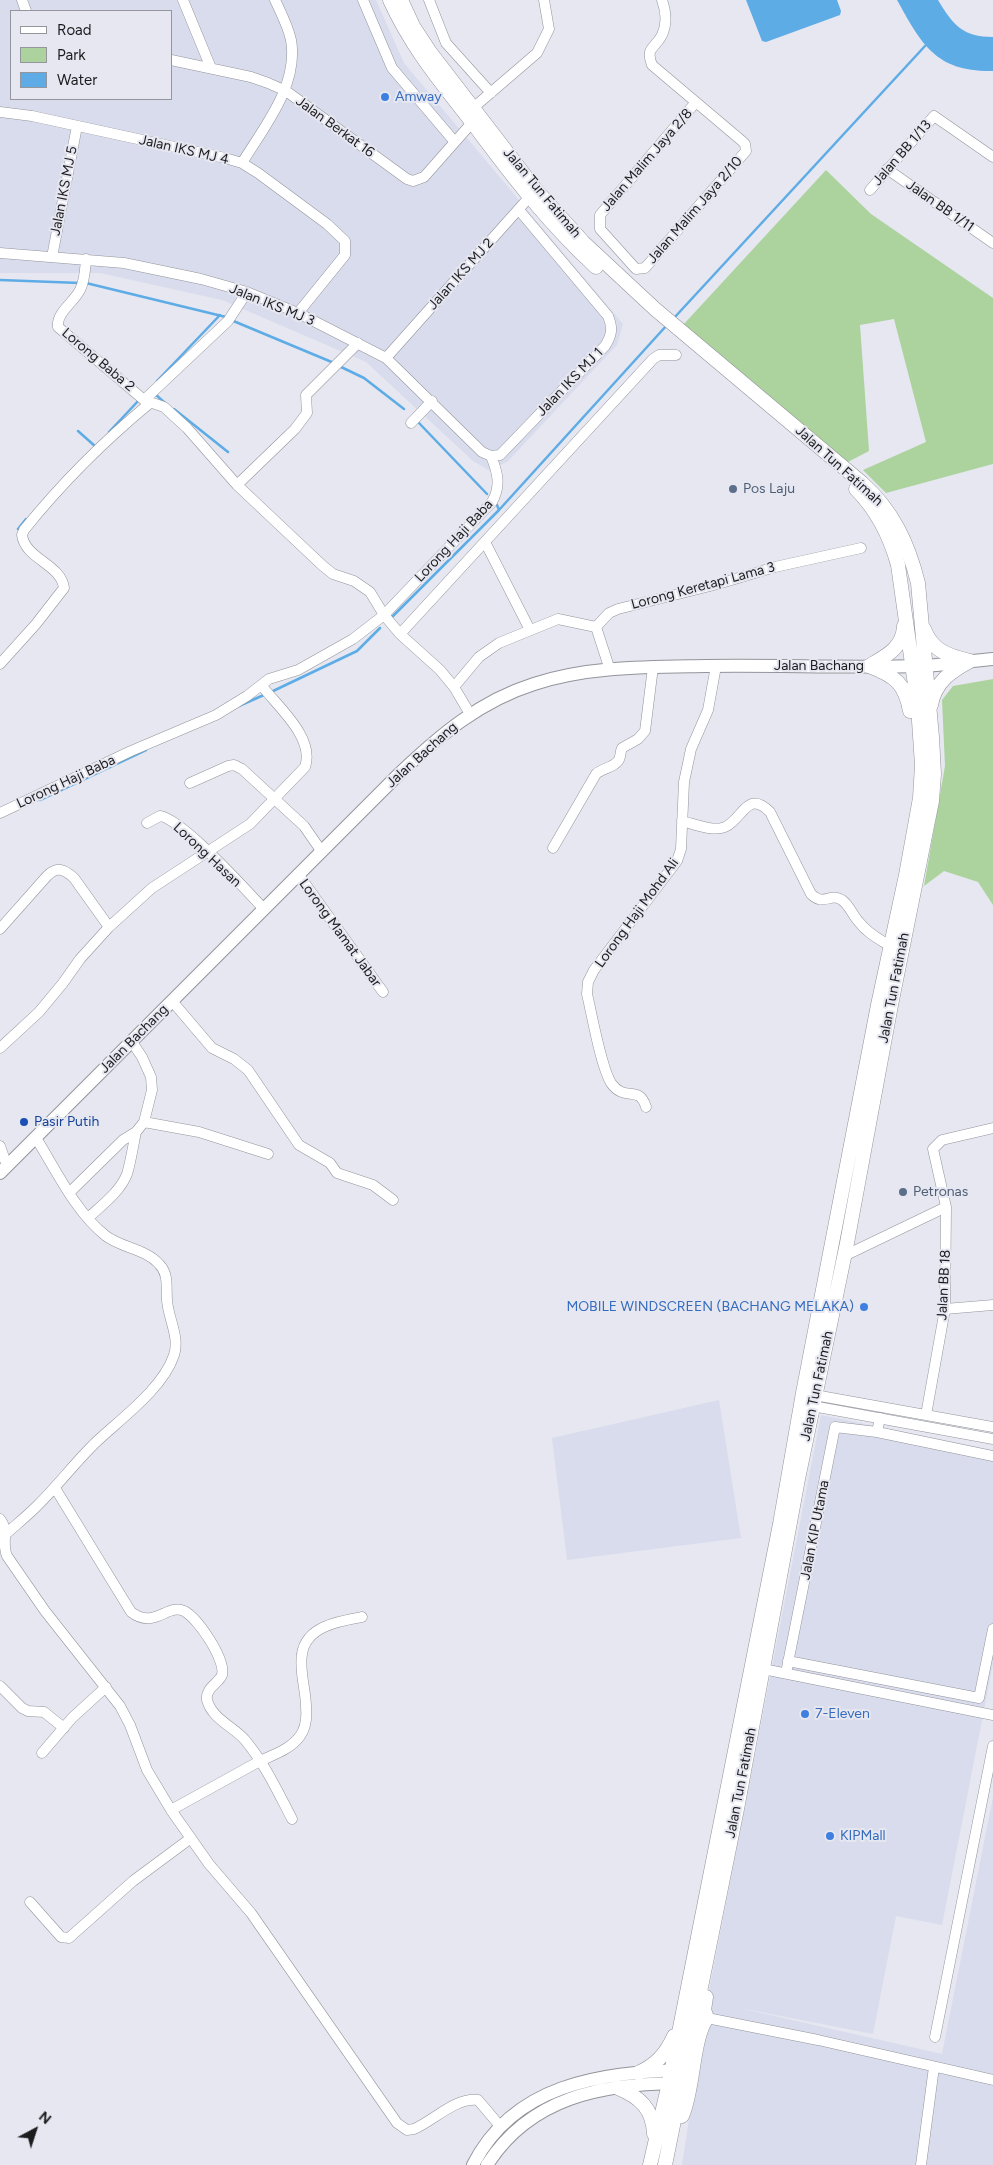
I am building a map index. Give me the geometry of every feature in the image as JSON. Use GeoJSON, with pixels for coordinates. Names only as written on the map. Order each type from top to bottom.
{"type":"FeatureCollection","features":[{"type":"Feature","properties":{"kind":"main road","name":"Jalan Tun Fatimah"},"geometry":{"type":"LineString","coordinates":[[390,0],[404,30],[421,57],[474,115]]}},
{"type":"Feature","properties":{"kind":"main road","name":"Jalan Tun Fatimah"},"geometry":{"type":"LineString","coordinates":[[401,0],[413,26],[474,115],[533,194],[586,258],[677,333],[845,478],[868,502],[881,521],[892,545],[901,584],[905,614],[931,718],[934,774],[931,808],[890,1005],[844,1256],[808,1400],[780,1524],[682,2019],[672,2131],[665,2165]]}},
{"type":"Feature","properties":{"kind":"main road","name":"Jalan Tun Fatimah"},"geometry":{"type":"LineString","coordinates":[[650,2165],[703,1982],[763,1669],[808,1400],[890,946],[920,798],[922,747],[919,666],[920,606],[913,561],[900,530],[887,509],[862,483],[677,333]]}},
{"type":"Feature","properties":{"kind":"main road"},"geometry":{"type":"LineString","coordinates":[[920,606],[924,629],[933,645],[950,656],[970,661]]}},
{"type":"Feature","properties":{"kind":"main road"},"geometry":{"type":"LineString","coordinates":[[869,666],[896,648],[904,631],[905,614]]}},
{"type":"Feature","properties":{"kind":"main road"},"geometry":{"type":"LineString","coordinates":[[931,718],[931,703],[939,684],[950,672],[970,661]]}},
{"type":"Feature","properties":{"kind":"main road"},"geometry":{"type":"LineString","coordinates":[[869,666],[884,672],[902,685],[907,695],[913,724],[922,747]]}},
{"type":"Feature","properties":{"kind":"main road"},"geometry":{"type":"LineString","coordinates":[[672,2131],[681,2118],[688,2099],[701,2029],[707,2018],[704,2010],[706,1986],[703,1982]]}},
{"type":"Feature","properties":{"kind":"main road"},"geometry":{"type":"LineString","coordinates":[[638,2073],[655,2064],[662,2057],[682,2019]]}},
{"type":"Feature","properties":{"kind":"main road"},"geometry":{"type":"LineString","coordinates":[[618,2088],[640,2099],[647,2107],[654,2127],[655,2143]]}},
{"type":"Feature","properties":{"kind":"street"},"geometry":{"type":"LineString","coordinates":[[184,0],[211,68]]}},
{"type":"Feature","properties":{"kind":"street"},"geometry":{"type":"LineString","coordinates":[[242,164],[286,91],[291,47],[288,31],[275,0]]}},
{"type":"Feature","properties":{"kind":"street"},"geometry":{"type":"LineString","coordinates":[[363,0],[392,68],[454,142]]}},
{"type":"Feature","properties":{"kind":"street"},"geometry":{"type":"LineString","coordinates":[[429,0],[446,44],[491,93]]}},
{"type":"Feature","properties":{"kind":"street","name":"Jalan Berkat 16"},"geometry":{"type":"LineString","coordinates":[[172,60],[260,80],[286,91],[407,179],[413,181],[424,177],[454,142],[491,93],[537,53],[549,29],[544,0]]}},
{"type":"Feature","properties":{"kind":"street"},"geometry":{"type":"LineString","coordinates":[[662,0],[665,9],[664,28],[662,36],[650,51],[652,65],[696,102]]}},
{"type":"Feature","properties":{"kind":"street","name":"Jalan Malim Jaya 2/10"},"geometry":{"type":"LineString","coordinates":[[640,270],[645,268],[743,155],[746,147],[742,141],[696,102]]}},
{"type":"Feature","properties":{"kind":"street","name":"Jalan Malim Jaya 2/8"},"geometry":{"type":"LineString","coordinates":[[640,270],[632,268],[600,229],[599,219],[603,210],[696,102]]}},
{"type":"Feature","properties":{"kind":"street","name":"Jalan IKS MJ 4"},"geometry":{"type":"LineString","coordinates":[[0,112],[32,116],[225,158],[242,164],[327,224],[345,240],[345,254],[298,313]]}},
{"type":"Feature","properties":{"kind":"street","name":"Jalan BB 1/13"},"geometry":{"type":"LineString","coordinates":[[870,190],[934,116],[993,157]]}},
{"type":"Feature","properties":{"kind":"street","name":"Jalan IKS MJ 5"},"geometry":{"type":"LineString","coordinates":[[52,257],[77,126]]}},
{"type":"Feature","properties":{"kind":"street","name":"Jalan BB 1/11"},"geometry":{"type":"LineString","coordinates":[[887,170],[993,243]]}},
{"type":"Feature","properties":{"kind":"street","name":"Jalan IKS MJ 2"},"geometry":{"type":"LineString","coordinates":[[386,358],[533,194]]}},
{"type":"Feature","properties":{"kind":"street","name":"Jalan IKS MJ 1"},"geometry":{"type":"LineString","coordinates":[[496,456],[605,346],[611,336],[611,324],[608,316],[519,210]]}},
{"type":"Feature","properties":{"kind":"street","name":"Jalan IKS MJ 3"},"geometry":{"type":"LineString","coordinates":[[0,253],[124,262],[194,277],[247,292],[298,313],[386,358],[482,452],[496,456]]}},
{"type":"Feature","properties":{"kind":"street","name":"Lorong Baba 2"},"geometry":{"type":"LineString","coordinates":[[86,259],[85,277],[80,291],[59,317],[58,327],[147,401]]}},
{"type":"Feature","properties":{"kind":"street"},"geometry":{"type":"LineString","coordinates":[[0,664],[36,624],[64,588],[61,577],[26,546],[22,535],[24,530],[53,496],[228,320],[240,305],[247,292]]}},
{"type":"Feature","properties":{"kind":"street"},"geometry":{"type":"LineString","coordinates":[[237,485],[295,430],[307,413],[306,395],[358,343]]}},
{"type":"Feature","properties":{"kind":"street"},"geometry":{"type":"LineString","coordinates":[[400,634],[654,358],[659,355],[676,355]]}},
{"type":"Feature","properties":{"kind":"street"},"geometry":{"type":"LineString","coordinates":[[147,401],[164,407],[187,428],[237,485],[333,574],[363,586],[378,602],[384,615],[400,634],[433,662],[454,688],[470,714]]}},
{"type":"Feature","properties":{"kind":"street"},"geometry":{"type":"LineString","coordinates":[[411,423],[432,401]]}},
{"type":"Feature","properties":{"kind":"street","name":"Lorong Haji Baba"},"geometry":{"type":"LineString","coordinates":[[0,813],[131,751],[216,715],[266,691],[269,679],[298,670],[333,651],[384,615],[492,502],[498,492],[496,456]]}},
{"type":"Feature","properties":{"kind":"street"},"geometry":{"type":"LineString","coordinates":[[485,542],[530,630]]}},
{"type":"Feature","properties":{"kind":"street","name":"Lorong Keretapi Lama 3"},"geometry":{"type":"LineString","coordinates":[[596,627],[609,613],[618,609],[718,584],[775,567],[861,548]]}},
{"type":"Feature","properties":{"kind":"street"},"geometry":{"type":"LineString","coordinates":[[454,688],[479,657],[489,648],[558,619],[596,627],[610,670]]}},
{"type":"Feature","properties":{"kind":"street","name":"Jalan Bachang"},"geometry":{"type":"LineString","coordinates":[[4,1169],[263,908],[432,742],[470,714],[533,684],[610,670],[716,666],[919,666],[993,659]]}},
{"type":"Feature","properties":{"kind":"street","name":"Lorong Haji Mohd Ali"},"geometry":{"type":"LineString","coordinates":[[646,1107],[640,1096],[623,1094],[617,1091],[607,1077],[587,994],[588,982],[594,970],[677,861],[681,850],[684,782],[691,749],[708,710],[716,666]]}},
{"type":"Feature","properties":{"kind":"street"},"geometry":{"type":"LineString","coordinates":[[553,848],[596,774],[619,761],[622,748],[638,739],[645,731],[653,667]]}},
{"type":"Feature","properties":{"kind":"street"},"geometry":{"type":"LineString","coordinates":[[0,1048],[39,1012],[63,984],[80,959],[109,927],[152,888],[206,850],[250,824],[305,767],[308,757],[307,748],[298,732],[266,691]]}},
{"type":"Feature","properties":{"kind":"street"},"geometry":{"type":"LineString","coordinates":[[190,783],[228,766],[234,765],[242,769],[304,826],[322,852]]}},
{"type":"Feature","properties":{"kind":"street"},"geometry":{"type":"LineString","coordinates":[[682,821],[714,828],[724,828],[750,804],[757,803],[764,806],[770,812],[810,894],[821,901],[836,898],[842,900],[865,929],[890,946]]}},
{"type":"Feature","properties":{"kind":"street","name":"Lorong Hasan"},"geometry":{"type":"LineString","coordinates":[[147,823],[155,817],[165,817],[206,850],[263,908]]}},
{"type":"Feature","properties":{"kind":"street"},"geometry":{"type":"LineString","coordinates":[[0,930],[46,876],[53,870],[60,869],[74,878],[109,927]]}},
{"type":"Feature","properties":{"kind":"street","name":"Lorong Mamat Jabar"},"geometry":{"type":"LineString","coordinates":[[298,874],[383,992]]}},
{"type":"Feature","properties":{"kind":"street"},"geometry":{"type":"LineString","coordinates":[[172,1000],[212,1048],[240,1063],[248,1070],[299,1145],[330,1163],[337,1173],[374,1185],[393,1200]]}},
{"type":"Feature","properties":{"kind":"street"},"geometry":{"type":"LineString","coordinates":[[69,1193],[123,1140],[136,1132],[144,1122],[152,1090],[150,1077],[142,1057],[132,1042]]}},
{"type":"Feature","properties":{"kind":"street"},"geometry":{"type":"LineString","coordinates":[[144,1122],[199,1132],[268,1154]]}},
{"type":"Feature","properties":{"kind":"street","name":"Jalan BB 18"},"geometry":{"type":"LineString","coordinates":[[926,1415],[946,1309],[946,1207],[933,1155],[934,1149],[942,1140],[993,1128]]}},
{"type":"Feature","properties":{"kind":"street"},"geometry":{"type":"LineString","coordinates":[[88,1218],[115,1194],[123,1183],[127,1174],[136,1132]]}},
{"type":"Feature","properties":{"kind":"street"},"geometry":{"type":"LineString","coordinates":[[7,1533],[55,1488],[95,1443],[150,1392],[175,1355],[176,1342],[167,1301],[165,1274],[160,1264],[152,1258],[107,1237],[88,1218],[69,1193],[36,1138]]}},
{"type":"Feature","properties":{"kind":"street"},"geometry":{"type":"LineString","coordinates":[[0,1146],[4,1169]]}},
{"type":"Feature","properties":{"kind":"street"},"geometry":{"type":"LineString","coordinates":[[844,1256],[946,1207]]}},
{"type":"Feature","properties":{"kind":"street"},"geometry":{"type":"LineString","coordinates":[[946,1309],[993,1305]]}},
{"type":"Feature","properties":{"kind":"street"},"geometry":{"type":"LineString","coordinates":[[808,1400],[926,1415],[993,1427]]}},
{"type":"Feature","properties":{"kind":"street"},"geometry":{"type":"LineString","coordinates":[[808,1400],[880,1418],[993,1439]]}},
{"type":"Feature","properties":{"kind":"street"},"geometry":{"type":"LineString","coordinates":[[877,1432],[880,1418]]}},
{"type":"Feature","properties":{"kind":"street","name":"Jalan KIP Utama"},"geometry":{"type":"LineString","coordinates":[[786,1673],[835,1427],[877,1432],[993,1456]]}},
{"type":"Feature","properties":{"kind":"street"},"geometry":{"type":"LineString","coordinates":[[55,1488],[131,1612],[139,1618],[148,1620],[176,1610],[184,1611],[194,1619],[210,1640],[218,1654],[223,1672],[222,1677],[208,1692],[207,1698],[212,1709],[223,1722],[238,1733],[260,1761],[292,1819]]}},
{"type":"Feature","properties":{"kind":"street"},"geometry":{"type":"LineString","coordinates":[[0,1519],[5,1525],[7,1533],[4,1549],[7,1556],[46,1611],[106,1687],[128,1720],[147,1770],[171,1810],[209,1864],[251,1913],[301,1987],[401,2127],[407,2130],[414,2129],[470,2099],[478,2100],[500,2126]]}},
{"type":"Feature","properties":{"kind":"street"},"geometry":{"type":"LineString","coordinates":[[171,1810],[289,1746],[299,1737],[305,1727],[306,1693],[302,1655],[305,1642],[325,1626],[362,1617]]}},
{"type":"Feature","properties":{"kind":"street"},"geometry":{"type":"LineString","coordinates":[[788,1661],[979,1698],[993,1629]]}},
{"type":"Feature","properties":{"kind":"street"},"geometry":{"type":"LineString","coordinates":[[763,1669],[993,1715]]}},
{"type":"Feature","properties":{"kind":"street"},"geometry":{"type":"LineString","coordinates":[[0,1686],[28,1712],[44,1712],[64,1728]]}},
{"type":"Feature","properties":{"kind":"street"},"geometry":{"type":"LineString","coordinates":[[42,1753],[81,1708],[106,1687]]}},
{"type":"Feature","properties":{"kind":"street"},"geometry":{"type":"LineString","coordinates":[[935,2037],[993,1746]]}},
{"type":"Feature","properties":{"kind":"street"},"geometry":{"type":"LineString","coordinates":[[30,1902],[61,1937],[69,1938],[133,1881],[190,1838]]}},
{"type":"Feature","properties":{"kind":"street"},"geometry":{"type":"LineString","coordinates":[[707,2018],[818,2040],[993,2080]]}},
{"type":"Feature","properties":{"kind":"street"},"geometry":{"type":"LineString","coordinates":[[921,2165],[934,2067]]}},
{"type":"Feature","properties":{"kind":"street"},"geometry":{"type":"LineString","coordinates":[[473,2165],[500,2126],[517,2111],[557,2089],[604,2077],[638,2073],[676,2077]]}},
{"type":"Feature","properties":{"kind":"street"},"geometry":{"type":"LineString","coordinates":[[487,2165],[500,2146],[514,2131],[529,2118],[548,2107],[587,2094],[676,2077]]}},
{"type":"Feature","properties":{"kind":"shaded area"},"geometry":{"type":"Polygon","coordinates":[[[0,0],[376,0],[404,63],[623,324],[617,345],[508,461],[490,471],[473,461],[366,362],[222,300],[100,273],[0,273],[0,0]]]}},
{"type":"Feature","properties":{"kind":"shaded area"},"geometry":{"type":"Polygon","coordinates":[[[719,1400],[741,1538],[567,1560],[552,1438],[719,1400]]]}},
{"type":"Feature","properties":{"kind":"shaded area"},"geometry":{"type":"Polygon","coordinates":[[[821,1415],[993,1450],[993,1664],[942,1925],[896,1916],[873,2034],[735,2007],[942,2054],[993,1797],[993,2165],[682,2165],[707,2001],[821,1415]]]}},
{"type":"Feature","properties":{"kind":"green space"},"geometry":{"type":"Polygon","coordinates":[[[826,170],[871,214],[993,298],[993,464],[886,493],[863,470],[926,442],[894,319],[860,325],[869,451],[848,462],[683,325],[826,170]]]}},
{"type":"Feature","properties":{"kind":"green space"},"geometry":{"type":"Polygon","coordinates":[[[993,679],[993,905],[978,882],[944,871],[924,886],[945,766],[942,700],[953,686],[993,679]]]}},
{"type":"Feature","properties":{"kind":"water"},"geometry":{"type":"Polygon","coordinates":[[[746,0],[837,0],[841,11],[840,15],[766,42],[762,41],[746,0]]]}},
{"type":"Feature","properties":{"kind":"water"},"geometry":{"type":"Polygon","coordinates":[[[897,0],[938,0],[954,23],[960,28],[974,35],[993,37],[993,71],[957,67],[933,53],[923,43],[897,0]]]}},
{"type":"Feature","properties":{"kind":"waterway"},"geometry":{"type":"LineString","coordinates":[[674,318],[925,46]]}},
{"type":"Feature","properties":{"kind":"waterway"},"geometry":{"type":"LineString","coordinates":[[0,280],[80,283]]}},
{"type":"Feature","properties":{"kind":"waterway"},"geometry":{"type":"LineString","coordinates":[[86,283],[226,317]]}},
{"type":"Feature","properties":{"kind":"waterway"},"geometry":{"type":"LineString","coordinates":[[157,381],[220,315]]}},
{"type":"Feature","properties":{"kind":"waterway"},"geometry":{"type":"LineString","coordinates":[[231,320],[334,363]]}},
{"type":"Feature","properties":{"kind":"waterway"},"geometry":{"type":"LineString","coordinates":[[392,617],[499,510],[667,325]]}},
{"type":"Feature","properties":{"kind":"waterway"},"geometry":{"type":"LineString","coordinates":[[339,366],[364,378],[404,409]]}},
{"type":"Feature","properties":{"kind":"waterway"},"geometry":{"type":"LineString","coordinates":[[154,393],[165,403]]}},
{"type":"Feature","properties":{"kind":"waterway"},"geometry":{"type":"LineString","coordinates":[[109,432],[140,399]]}},
{"type":"Feature","properties":{"kind":"waterway"},"geometry":{"type":"LineString","coordinates":[[174,409],[228,452]]}},
{"type":"Feature","properties":{"kind":"waterway"},"geometry":{"type":"LineString","coordinates":[[419,423],[487,494]]}},
{"type":"Feature","properties":{"kind":"waterway"},"geometry":{"type":"LineString","coordinates":[[78,431],[96,447]]}},
{"type":"Feature","properties":{"kind":"waterway"},"geometry":{"type":"LineString","coordinates":[[497,505],[499,510]]}},
{"type":"Feature","properties":{"kind":"waterway"},"geometry":{"type":"LineString","coordinates":[[18,529],[26,519]]}},
{"type":"Feature","properties":{"kind":"waterway"},"geometry":{"type":"LineString","coordinates":[[271,692],[357,651],[380,628]]}},
{"type":"Feature","properties":{"kind":"waterway"},"geometry":{"type":"LineString","coordinates":[[239,706],[266,694]]}},
{"type":"Feature","properties":{"kind":"waterway"},"geometry":{"type":"LineString","coordinates":[[40,800],[146,750]]}},
{"type":"Feature","properties":{"kind":"place","name":"Amway"},"geometry":{"type":"Point","coordinates":[385,97]}},
{"type":"Feature","properties":{"kind":"place","name":"Pos Laju"},"geometry":{"type":"Point","coordinates":[733,489]}},
{"type":"Feature","properties":{"kind":"place","name":"Pasir Putih"},"geometry":{"type":"Point","coordinates":[24,1122]}},
{"type":"Feature","properties":{"kind":"place","name":"Petronas"},"geometry":{"type":"Point","coordinates":[903,1192]}},
{"type":"Feature","properties":{"kind":"place","name":"MOBILE WINDSCREEN (BACHANG MELAKA)"},"geometry":{"type":"Point","coordinates":[864,1307]}},
{"type":"Feature","properties":{"kind":"place","name":"7-Eleven"},"geometry":{"type":"Point","coordinates":[805,1714]}},
{"type":"Feature","properties":{"kind":"place","name":"KIPMall"},"geometry":{"type":"Point","coordinates":[830,1836]}}]}
